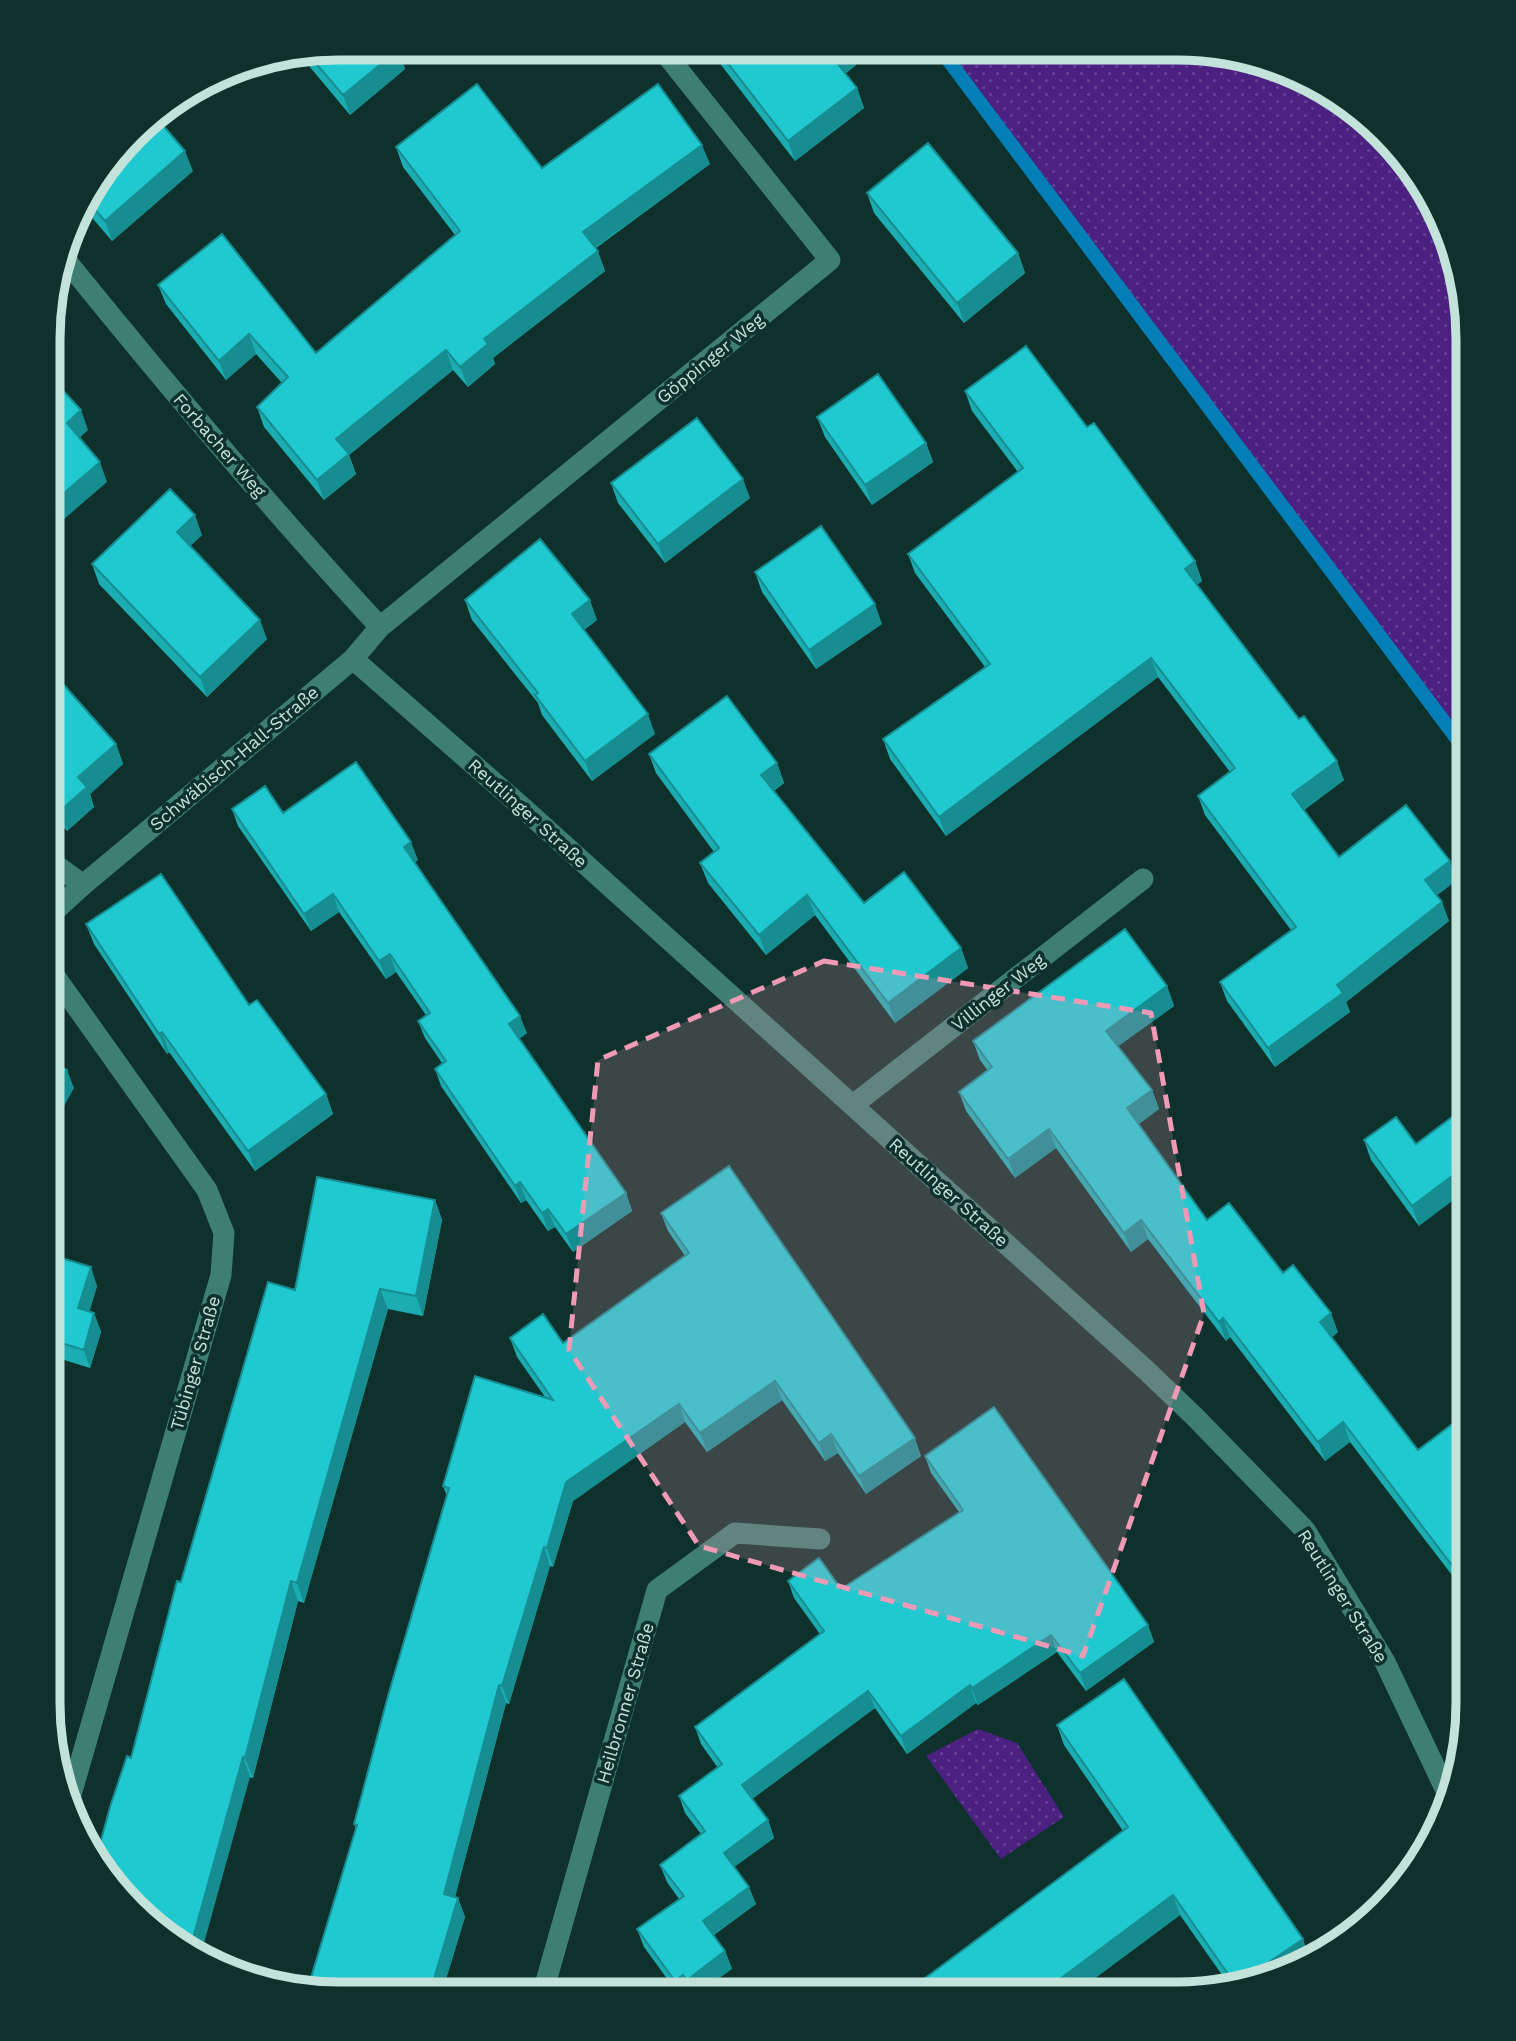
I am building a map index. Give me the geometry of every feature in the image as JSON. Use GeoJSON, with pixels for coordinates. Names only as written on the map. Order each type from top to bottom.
{"type":"FeatureCollection","features":[{"type":"Feature","properties":{"kind":"street","name":"Göppinger Weg"},"geometry":{"type":"LineString","coordinates":[[380,627],[830,260],[671,60]]}},
{"type":"Feature","properties":{"kind":"street","name":"Forbacher Weg"},"geometry":{"type":"LineString","coordinates":[[70,265],[180,399],[328,571],[380,627]]}},
{"type":"Feature","properties":{"kind":"street","name":"Schwäbisch-Hall-Straße"},"geometry":{"type":"LineString","coordinates":[[60,906],[353,659],[380,627]]}},
{"type":"Feature","properties":{"kind":"street","name":"Reutlinger Straße"},"geometry":{"type":"LineString","coordinates":[[353,659],[522,807],[1147,1371],[1305,1530],[1385,1662],[1444,1785]]}},
{"type":"Feature","properties":{"kind":"street"},"geometry":{"type":"LineString","coordinates":[[60,868],[83,885]]}},
{"type":"Feature","properties":{"kind":"street","name":"Villinger Weg"},"geometry":{"type":"LineString","coordinates":[[853,1105],[1143,879]]}},
{"type":"Feature","properties":{"kind":"street","name":"Tübinger Straße"},"geometry":{"type":"LineString","coordinates":[[60,983],[208,1190],[224,1233],[221,1275],[73,1788]]}},
{"type":"Feature","properties":{"kind":"street","name":"Heilbronner Straße"},"geometry":{"type":"LineString","coordinates":[[546,1982],[657,1590],[736,1532],[820,1539]]}},
{"type":"Feature","properties":{"kind":"highlighted area"},"geometry":{"type":"Polygon","coordinates":[[[824,961],[1151,1013],[1204,1314],[1083,1656],[699,1546],[569,1350],[598,1060],[824,961]]]}},
{"type":"Feature","properties":{"kind":"shaded area"},"geometry":{"type":"Polygon","coordinates":[[[940,60],[1195,60],[1249,69],[1301,88],[1347,117],[1375,141],[1399,169],[1428,215],[1442,249],[1451,284],[1456,321],[1456,728],[940,60]]]}},
{"type":"Feature","properties":{"kind":"shaded area"},"geometry":{"type":"Polygon","coordinates":[[[978,1729],[1017,1743],[1064,1817],[1001,1859],[926,1756],[978,1729]]]}},
{"type":"Feature","properties":{"kind":"building"},"geometry":{"type":"Polygon","coordinates":[[[386,60],[343,95],[314,61],[386,60]]]}},
{"type":"Feature","properties":{"kind":"building"},"geometry":{"type":"Polygon","coordinates":[[[725,60],[835,60],[857,88],[788,141],[725,60]]]}},
{"type":"Feature","properties":{"kind":"building"},"geometry":{"type":"Polygon","coordinates":[[[477,84],[542,168],[658,84],[702,145],[583,232],[598,251],[484,339],[488,344],[460,367],[446,350],[336,439],[349,454],[317,480],[257,407],[288,377],[249,334],[219,361],[158,285],[222,234],[316,353],[460,231],[396,147],[477,84]]]}},
{"type":"Feature","properties":{"kind":"building"},"geometry":{"type":"Polygon","coordinates":[[[161,124],[185,151],[105,221],[93,207],[97,199],[117,169],[141,141],[161,124]]]}},
{"type":"Feature","properties":{"kind":"building"},"geometry":{"type":"Polygon","coordinates":[[[928,143],[1018,253],[957,303],[867,193],[928,143]]]}},
{"type":"Feature","properties":{"kind":"building"},"geometry":{"type":"Polygon","coordinates":[[[1026,346],[1087,427],[1094,423],[1195,561],[1185,569],[1299,719],[1304,716],[1337,761],[1292,794],[1339,857],[1406,805],[1450,861],[1425,880],[1442,902],[1337,985],[1343,993],[1268,1048],[1220,982],[1296,927],[1198,796],[1235,768],[1151,658],[939,817],[883,739],[990,664],[908,554],[1023,468],[965,391],[1026,346]]]}},
{"type":"Feature","properties":{"kind":"building"},"geometry":{"type":"Polygon","coordinates":[[[878,374],[926,443],[865,485],[817,417],[878,374]]]}},
{"type":"Feature","properties":{"kind":"building"},"geometry":{"type":"Polygon","coordinates":[[[60,387],[81,410],[67,423],[100,462],[60,497],[60,387]]]}},
{"type":"Feature","properties":{"kind":"building"},"geometry":{"type":"Polygon","coordinates":[[[697,418],[743,479],[658,544],[611,483],[697,418]]]}},
{"type":"Feature","properties":{"kind":"building"},"geometry":{"type":"Polygon","coordinates":[[[170,489],[195,515],[177,532],[260,620],[200,677],[92,564],[170,489]]]}},
{"type":"Feature","properties":{"kind":"building"},"geometry":{"type":"Polygon","coordinates":[[[821,526],[875,604],[809,650],[755,572],[821,526]]]}},
{"type":"Feature","properties":{"kind":"building"},"geometry":{"type":"Polygon","coordinates":[[[540,539],[590,600],[572,614],[648,714],[585,761],[535,695],[538,693],[465,600],[540,539]]]}},
{"type":"Feature","properties":{"kind":"building"},"geometry":{"type":"Polygon","coordinates":[[[60,680],[116,744],[78,777],[87,787],[60,811],[60,680]]]}},
{"type":"Feature","properties":{"kind":"building"},"geometry":{"type":"Polygon","coordinates":[[[727,696],[777,763],[761,775],[864,903],[904,872],[961,948],[888,1003],[807,895],[759,935],[700,863],[719,848],[649,754],[727,696]]]}},
{"type":"Feature","properties":{"kind":"building"},"geometry":{"type":"Polygon","coordinates":[[[356,762],[411,842],[404,847],[520,1016],[509,1024],[626,1193],[566,1234],[548,1209],[542,1213],[520,1182],[515,1186],[435,1069],[446,1061],[418,1021],[430,1013],[390,954],[379,961],[333,894],[304,914],[232,809],[265,786],[283,813],[356,762]]]}},
{"type":"Feature","properties":{"kind":"building"},"geometry":{"type":"Polygon","coordinates":[[[161,874],[249,1005],[257,1000],[326,1094],[248,1151],[162,1032],[159,1034],[86,924],[161,874]]]}},
{"type":"Feature","properties":{"kind":"building"},"geometry":{"type":"Polygon","coordinates":[[[1125,929],[1167,986],[1106,1031],[1152,1090],[1127,1108],[1207,1220],[1229,1203],[1283,1273],[1293,1265],[1331,1313],[1320,1322],[1418,1450],[1456,1421],[1456,1560],[1451,1564],[1343,1422],[1318,1442],[1223,1318],[1219,1322],[1141,1220],[1124,1233],[1049,1129],[1008,1159],[959,1092],[992,1067],[973,1041],[1125,929]]]}},
{"type":"Feature","properties":{"kind":"building"},"geometry":{"type":"Polygon","coordinates":[[[60,1066],[67,1070],[60,1083],[60,1066]]]}},
{"type":"Feature","properties":{"kind":"building"},"geometry":{"type":"Polygon","coordinates":[[[1456,1114],[1456,1173],[1412,1206],[1364,1140],[1396,1117],[1416,1144],[1456,1114]]]}},
{"type":"Feature","properties":{"kind":"building"},"geometry":{"type":"Polygon","coordinates":[[[729,1166],[915,1438],[859,1476],[831,1434],[819,1443],[775,1381],[700,1433],[679,1404],[566,1482],[502,1686],[499,1685],[444,1894],[458,1898],[433,1982],[310,1980],[357,1825],[354,1824],[388,1696],[449,1488],[443,1486],[475,1376],[553,1400],[510,1338],[543,1314],[563,1343],[689,1253],[661,1213],[729,1166]]]}},
{"type":"Feature","properties":{"kind":"building"},"geometry":{"type":"Polygon","coordinates":[[[317,1177],[435,1200],[416,1296],[380,1289],[297,1583],[291,1581],[245,1758],[243,1757],[193,1940],[141,1900],[100,1846],[127,1756],[131,1758],[177,1581],[181,1582],[268,1282],[295,1290],[317,1177]]]}},
{"type":"Feature","properties":{"kind":"building"},"geometry":{"type":"Polygon","coordinates":[[[60,1258],[91,1267],[78,1308],[94,1313],[84,1350],[60,1343],[60,1258]]]}},
{"type":"Feature","properties":{"kind":"building"},"geometry":{"type":"Polygon","coordinates":[[[994,1407],[1148,1625],[1080,1673],[1051,1635],[972,1688],[970,1685],[901,1736],[868,1691],[742,1785],[768,1820],[724,1853],[749,1887],[703,1921],[725,1951],[687,1980],[683,1975],[675,1981],[637,1929],[684,1896],[660,1865],[705,1831],[679,1796],[722,1764],[695,1727],[824,1631],[788,1581],[819,1558],[841,1589],[963,1510],[925,1456],[994,1407]]]}},
{"type":"Feature","properties":{"kind":"building"},"geometry":{"type":"Polygon","coordinates":[[[1124,1679],[1303,1939],[1258,1969],[1230,1976],[1173,1895],[1056,1982],[920,1982],[1128,1827],[1057,1725],[1124,1679]]]}},
{"type":"Feature","properties":{"kind":"building"},"geometry":{"type":"Polygon","coordinates":[[[683,1975],[688,1982],[673,1982],[683,1975]]]}},
{"type":"Feature","properties":{"kind":"waterway"},"geometry":{"type":"LineString","coordinates":[[948,60],[1456,738]]}}]}
